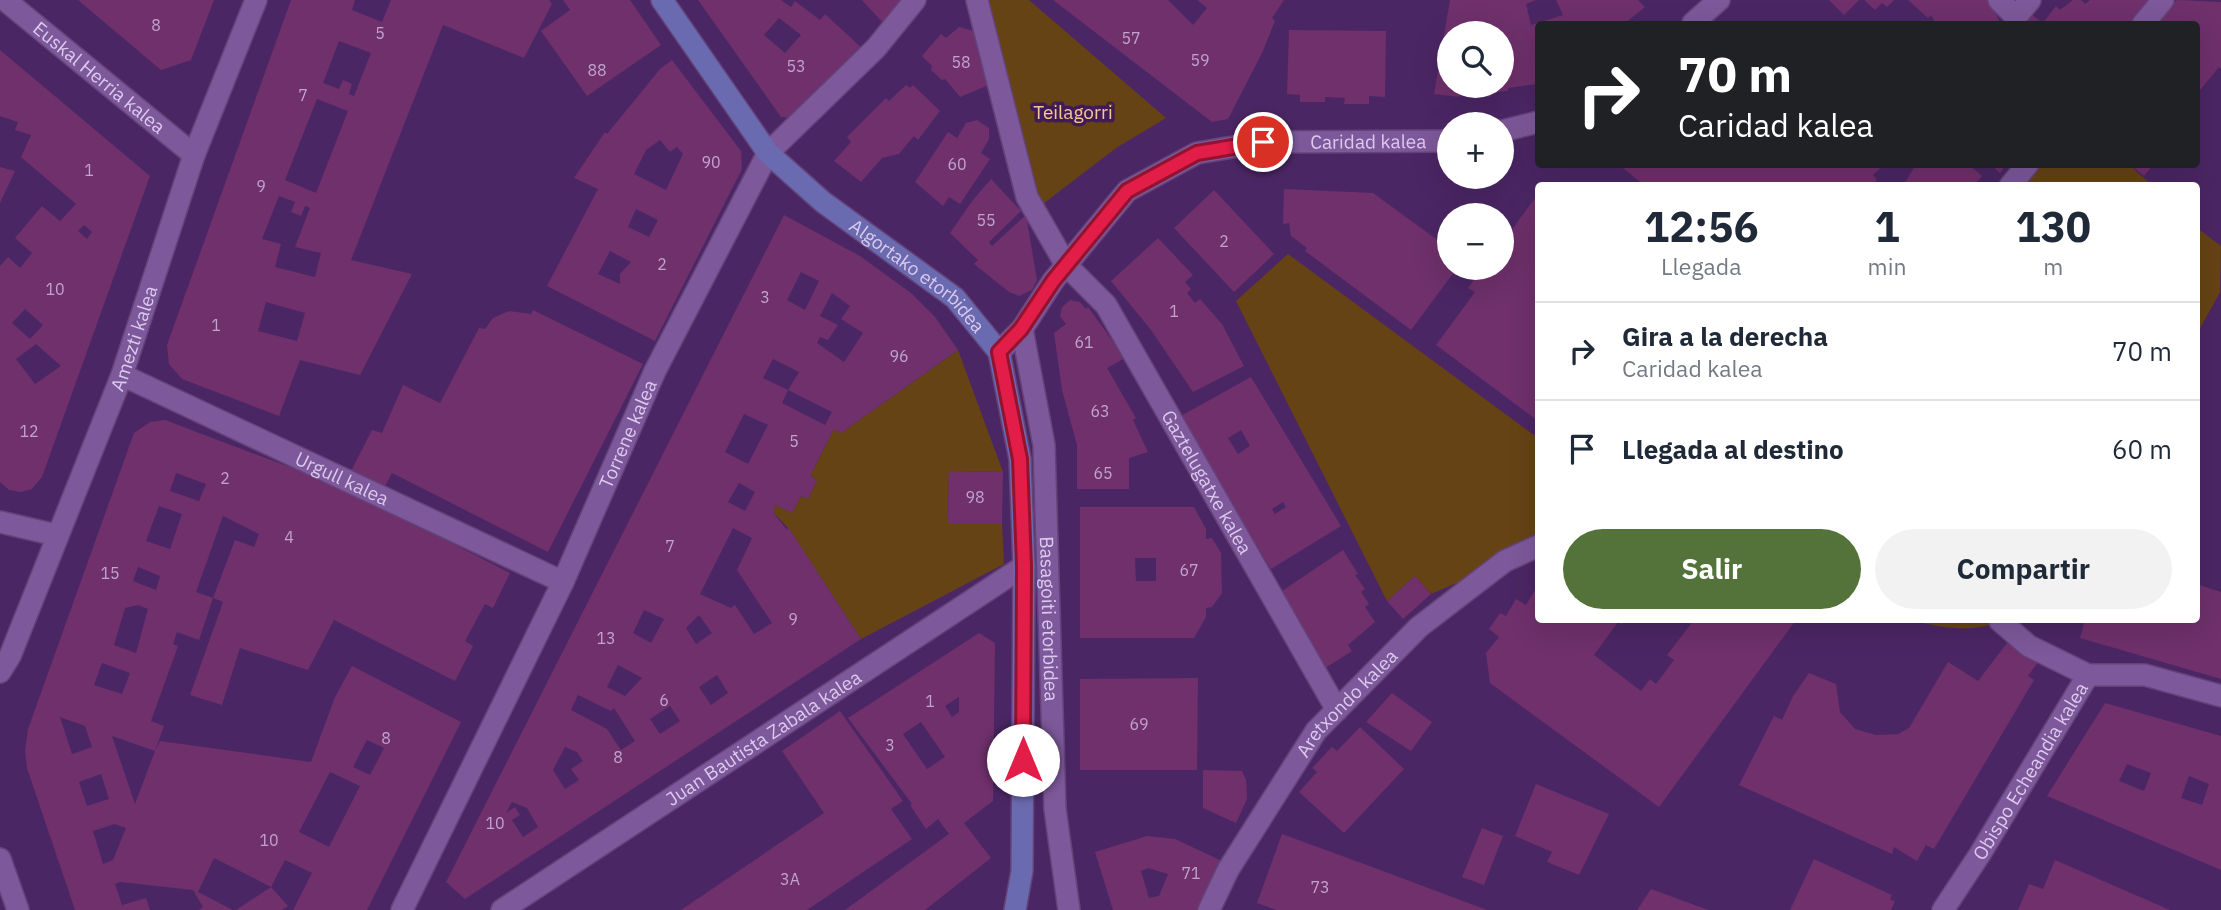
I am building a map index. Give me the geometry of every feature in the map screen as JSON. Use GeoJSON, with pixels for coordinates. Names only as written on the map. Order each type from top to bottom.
{"type":"FeatureCollection","features":[{"type":"Feature","properties":{"kind":"street","name":"Euskal Herria kalea"},"geometry":{"type":"LineString","coordinates":[[5,0],[194,155]]}},
{"type":"Feature","properties":{"kind":"street","name":"Amezti kalea"},"geometry":{"type":"LineString","coordinates":[[0,671],[10,656],[122,375],[194,155],[256,0]]}},
{"type":"Feature","properties":{"kind":"street","name":"Algortako etorbidea"},"geometry":{"type":"LineString","coordinates":[[662,0],[768,153],[823,202],[955,298],[999,352],[1020,459],[1024,566],[1023,871],[1015,910]]}},
{"type":"Feature","properties":{"kind":"street","name":"Torrene kalea"},"geometry":{"type":"LineString","coordinates":[[402,910],[563,582],[655,371],[768,153],[876,48],[915,0]]}},
{"type":"Feature","properties":{"kind":"street"},"geometry":{"type":"LineString","coordinates":[[977,0],[1027,197],[1066,265]]}},
{"type":"Feature","properties":{"kind":"street"},"geometry":{"type":"LineString","coordinates":[[1693,21],[1702,0]]}},
{"type":"Feature","properties":{"kind":"street"},"geometry":{"type":"LineString","coordinates":[[1695,21],[1719,0]]}},
{"type":"Feature","properties":{"kind":"street"},"geometry":{"type":"LineString","coordinates":[[1999,0],[2016,17],[2031,0]]}},
{"type":"Feature","properties":{"kind":"street"},"geometry":{"type":"LineString","coordinates":[[2146,21],[2163,0]]}},
{"type":"Feature","properties":{"kind":"street"},"geometry":{"type":"LineString","coordinates":[[1514,128],[1535,123]]}},
{"type":"Feature","properties":{"kind":"street","name":"Caridad kalea"},"geometry":{"type":"LineString","coordinates":[[999,352],[1021,329],[1066,265],[1127,191],[1197,153],[1263,142],[1437,141]]}},
{"type":"Feature","properties":{"kind":"street"},"geometry":{"type":"LineString","coordinates":[[2013,182],[2025,168]]}},
{"type":"Feature","properties":{"kind":"street","name":"Gaztelugatxe kalea"},"geometry":{"type":"LineString","coordinates":[[1066,265],[1106,305],[1337,710]]}},
{"type":"Feature","properties":{"kind":"street","name":"Basagoiti etorbidea"},"geometry":{"type":"LineString","coordinates":[[1021,329],[1044,445],[1055,809],[1069,910]]}},
{"type":"Feature","properties":{"kind":"street","name":"Urgull kalea"},"geometry":{"type":"LineString","coordinates":[[122,375],[563,582]]}},
{"type":"Feature","properties":{"kind":"street"},"geometry":{"type":"LineString","coordinates":[[0,522],[56,535]]}},
{"type":"Feature","properties":{"kind":"street","name":"Aretxondo kalea"},"geometry":{"type":"LineString","coordinates":[[1209,910],[1228,870],[1316,731],[1419,626],[1505,561],[1535,548]]}},
{"type":"Feature","properties":{"kind":"street","name":"Juan Bautista Zabala kalea"},"geometry":{"type":"LineString","coordinates":[[502,910],[1024,566]]}},
{"type":"Feature","properties":{"kind":"street"},"geometry":{"type":"LineString","coordinates":[[2002,623],[2029,646],[2088,675]]}},
{"type":"Feature","properties":{"kind":"street","name":"Obispo Echeandia kalea"},"geometry":{"type":"LineString","coordinates":[[1942,910],[1980,854],[2088,675],[2145,676],[2221,695]]}},
{"type":"Feature","properties":{"kind":"street"},"geometry":{"type":"LineString","coordinates":[[0,859],[18,910]]}},
{"type":"Feature","properties":{"kind":"green space","name":"Teilagorri"},"geometry":{"type":"Polygon","coordinates":[[[989,0],[1029,0],[1166,118],[1116,148],[1039,207],[989,0]]]}},
{"type":"Feature","properties":{"kind":"green space"},"geometry":{"type":"Polygon","coordinates":[[[2025,168],[2132,168],[2149,182],[2013,182],[2025,168]]]}},
{"type":"Feature","properties":{"kind":"green space"},"geometry":{"type":"Polygon","coordinates":[[[2200,230],[2221,246],[2220,292],[2200,329],[2200,230]]]}},
{"type":"Feature","properties":{"kind":"green space"},"geometry":{"type":"Polygon","coordinates":[[[1288,254],[1535,436],[1535,549],[1431,594],[1415,576],[1387,601],[1236,301],[1288,254]]]}},
{"type":"Feature","properties":{"kind":"green space"},"geometry":{"type":"Polygon","coordinates":[[[958,350],[1003,472],[949,471],[948,522],[1002,523],[1004,564],[861,639],[789,529],[773,512],[776,505],[792,513],[801,496],[808,499],[817,480],[810,476],[834,429],[841,433],[958,350]]]}},
{"type":"Feature","properties":{"kind":"green space"},"geometry":{"type":"Polygon","coordinates":[[[1925,623],[1995,623],[1968,628],[1925,623]]]}},
{"type":"Feature","properties":{"kind":"building"},"geometry":{"type":"Polygon","coordinates":[[[78,0],[214,0],[191,60],[161,70],[78,0]]]}},
{"type":"Feature","properties":{"kind":"building"},"geometry":{"type":"Polygon","coordinates":[[[291,0],[355,0],[352,10],[382,22],[391,0],[549,0],[552,4],[524,58],[443,25],[351,260],[412,274],[360,375],[300,360],[279,416],[182,379],[169,364],[167,345],[291,0]],[[339,41],[323,83],[339,89],[343,80],[352,84],[349,94],[354,96],[371,53],[339,41]],[[317,99],[285,180],[316,193],[348,111],[317,99]],[[279,196],[262,239],[281,244],[275,267],[315,277],[321,253],[295,247],[310,208],[305,206],[301,216],[291,212],[295,202],[279,196]],[[266,302],[258,331],[297,341],[305,313],[266,302]]]}},
{"type":"Feature","properties":{"kind":"building"},"geometry":{"type":"Polygon","coordinates":[[[563,0],[630,0],[661,45],[587,96],[541,31],[570,10],[563,0]]]}},
{"type":"Feature","properties":{"kind":"building"},"geometry":{"type":"Polygon","coordinates":[[[698,0],[781,0],[791,7],[795,1],[820,20],[825,14],[863,49],[799,118],[781,117],[698,0]],[[779,18],[764,35],[785,53],[801,35],[779,18]]]}},
{"type":"Feature","properties":{"kind":"building"},"geometry":{"type":"Polygon","coordinates":[[[862,0],[904,0],[885,25],[862,0]]]}},
{"type":"Feature","properties":{"kind":"building"},"geometry":{"type":"Polygon","coordinates":[[[1053,0],[1168,0],[1193,25],[1207,8],[1197,0],[1284,0],[1272,18],[1275,21],[1262,53],[1228,119],[1212,122],[1053,0]]]}},
{"type":"Feature","properties":{"kind":"building"},"geometry":{"type":"Polygon","coordinates":[[[1450,0],[1536,0],[1526,4],[1531,25],[1535,24],[1535,84],[1514,87],[1514,21],[1446,21],[1450,0]]]}},
{"type":"Feature","properties":{"kind":"building"},"geometry":{"type":"Polygon","coordinates":[[[1556,0],[1638,0],[1645,7],[1628,21],[1544,21],[1563,15],[1556,0]]]}},
{"type":"Feature","properties":{"kind":"building"},"geometry":{"type":"Polygon","coordinates":[[[1829,0],[1859,0],[1844,15],[1829,0]]]}},
{"type":"Feature","properties":{"kind":"building"},"geometry":{"type":"Polygon","coordinates":[[[1864,0],[1894,0],[1887,7],[1882,3],[1875,10],[1864,0]]]}},
{"type":"Feature","properties":{"kind":"building"},"geometry":{"type":"Polygon","coordinates":[[[1908,0],[1989,0],[2000,21],[1934,21],[1931,15],[1928,18],[1908,0]]]}},
{"type":"Feature","properties":{"kind":"building"},"geometry":{"type":"Polygon","coordinates":[[[2073,0],[2081,0],[2085,4],[2090,0],[2151,0],[2136,21],[2045,21],[2056,6],[2060,10],[2073,0]]]}},
{"type":"Feature","properties":{"kind":"building"},"geometry":{"type":"Polygon","coordinates":[[[2177,0],[2221,2],[2221,69],[2219,67],[2200,90],[2200,21],[2159,21],[2177,0]]]}},
{"type":"Feature","properties":{"kind":"building"},"geometry":{"type":"Polygon","coordinates":[[[2032,15],[2040,21],[2027,21],[2032,15]]]}},
{"type":"Feature","properties":{"kind":"building"},"geometry":{"type":"Polygon","coordinates":[[[959,27],[974,31],[996,82],[960,97],[945,79],[942,80],[931,70],[932,66],[922,56],[941,34],[946,38],[959,27]]]}},
{"type":"Feature","properties":{"kind":"building"},"geometry":{"type":"Polygon","coordinates":[[[1289,30],[1386,31],[1385,97],[1369,96],[1369,104],[1344,104],[1345,98],[1325,97],[1325,102],[1300,102],[1300,95],[1287,94],[1289,30]]]}},
{"type":"Feature","properties":{"kind":"building"},"geometry":{"type":"Polygon","coordinates":[[[0,50],[150,176],[42,477],[32,489],[20,492],[9,490],[0,482],[0,266],[8,257],[20,268],[32,253],[15,238],[42,206],[60,221],[76,204],[21,157],[31,135],[15,130],[18,122],[0,116],[0,50]],[[84,225],[78,231],[87,239],[92,232],[84,225]],[[25,309],[12,323],[30,339],[43,325],[25,309]],[[36,344],[16,359],[35,384],[61,366],[36,344]]]}},
{"type":"Feature","properties":{"kind":"building"},"geometry":{"type":"Polygon","coordinates":[[[672,60],[741,151],[742,169],[655,341],[547,286],[598,189],[574,178],[605,132],[607,134],[661,68],[672,60]],[[660,140],[646,150],[634,174],[666,190],[683,154],[677,147],[670,152],[660,140]],[[636,209],[628,227],[649,237],[658,220],[636,209]],[[610,251],[598,274],[620,284],[620,274],[631,262],[610,251]]]}},
{"type":"Feature","properties":{"kind":"building"},"geometry":{"type":"Polygon","coordinates":[[[906,85],[910,88],[913,85],[940,111],[918,140],[914,136],[899,154],[882,158],[861,182],[834,161],[851,142],[847,137],[886,98],[889,101],[906,85]]]}},
{"type":"Feature","properties":{"kind":"building"},"geometry":{"type":"Polygon","coordinates":[[[977,120],[989,128],[989,139],[981,153],[990,159],[960,204],[949,197],[943,206],[915,182],[948,132],[957,138],[966,123],[977,120]]]}},
{"type":"Feature","properties":{"kind":"building"},"geometry":{"type":"Polygon","coordinates":[[[0,167],[15,171],[0,203],[0,167]]]}},
{"type":"Feature","properties":{"kind":"building"},"geometry":{"type":"Polygon","coordinates":[[[1623,168],[1881,168],[1873,175],[1877,180],[1875,182],[1640,182],[1623,168]]]}},
{"type":"Feature","properties":{"kind":"building"},"geometry":{"type":"Polygon","coordinates":[[[1914,168],[1973,168],[1982,176],[1977,182],[1905,182],[1914,168]]]}},
{"type":"Feature","properties":{"kind":"building"},"geometry":{"type":"Polygon","coordinates":[[[2134,168],[2151,168],[2144,176],[2134,168]]]}},
{"type":"Feature","properties":{"kind":"building"},"geometry":{"type":"Polygon","coordinates":[[[991,179],[1021,211],[989,242],[992,246],[1026,215],[1037,280],[1032,290],[1019,296],[1009,292],[974,264],[978,260],[950,233],[991,179]]]}},
{"type":"Feature","properties":{"kind":"building"},"geometry":{"type":"Polygon","coordinates":[[[1284,189],[1373,193],[1437,240],[1437,280],[1448,280],[1411,330],[1305,251],[1307,248],[1291,236],[1289,223],[1283,224],[1284,189]]]}},
{"type":"Feature","properties":{"kind":"building"},"geometry":{"type":"Polygon","coordinates":[[[1214,190],[1274,254],[1234,292],[1174,228],[1214,190]]]}},
{"type":"Feature","properties":{"kind":"building"},"geometry":{"type":"Polygon","coordinates":[[[1535,198],[1535,419],[1436,345],[1475,292],[1468,288],[1474,280],[1514,280],[1514,227],[1535,198]]]}},
{"type":"Feature","properties":{"kind":"building"},"geometry":{"type":"Polygon","coordinates":[[[784,215],[860,256],[911,293],[935,317],[958,350],[841,433],[834,429],[810,476],[817,480],[808,499],[801,496],[792,513],[776,505],[773,512],[787,530],[788,527],[861,639],[465,899],[446,882],[784,215]],[[801,272],[787,300],[805,310],[819,281],[801,272]],[[832,293],[820,316],[838,325],[828,340],[820,337],[817,343],[844,362],[863,333],[841,319],[850,306],[832,293]],[[773,359],[763,378],[788,390],[799,372],[773,359]],[[788,390],[782,403],[825,425],[832,412],[788,390]],[[744,414],[725,452],[748,464],[768,425],[744,414]],[[739,483],[728,502],[745,511],[755,492],[739,483]],[[733,528],[700,594],[731,608],[735,605],[754,634],[772,623],[737,570],[752,538],[733,528]],[[644,610],[633,633],[651,643],[664,619],[644,610]],[[699,615],[686,628],[696,644],[712,633],[699,615]],[[618,665],[607,687],[625,696],[642,678],[618,665]],[[717,675],[699,687],[711,705],[728,693],[717,675]],[[578,695],[571,710],[607,729],[621,750],[635,741],[614,708],[611,711],[578,695]],[[670,706],[650,719],[660,734],[680,721],[670,706]],[[565,747],[553,770],[565,789],[579,780],[571,769],[583,761],[577,752],[565,747]],[[512,802],[506,813],[515,807],[520,815],[512,820],[523,837],[538,827],[527,808],[512,802]]]}},
{"type":"Feature","properties":{"kind":"building"},"geometry":{"type":"Polygon","coordinates":[[[1158,238],[1193,275],[1185,282],[1191,289],[1187,293],[1195,303],[1200,299],[1222,324],[1244,366],[1193,392],[1151,330],[1111,281],[1158,238]]]}},
{"type":"Feature","properties":{"kind":"building"},"geometry":{"type":"Polygon","coordinates":[[[1070,300],[1080,302],[1086,309],[1088,307],[1125,358],[1107,368],[1136,418],[1133,420],[1148,452],[1129,458],[1129,489],[1077,489],[1077,445],[1062,390],[1054,333],[1066,324],[1060,316],[1062,307],[1070,300]]]}},
{"type":"Feature","properties":{"kind":"building"},"geometry":{"type":"Polygon","coordinates":[[[533,310],[643,364],[548,552],[392,473],[382,492],[349,475],[372,430],[382,433],[403,385],[440,403],[479,328],[485,329],[493,318],[509,311],[531,314],[533,310]]]}},
{"type":"Feature","properties":{"kind":"building"},"geometry":{"type":"Polygon","coordinates":[[[1251,377],[1341,526],[1271,569],[1179,417],[1251,377]],[[1241,430],[1228,438],[1238,454],[1250,446],[1241,430]],[[1283,502],[1272,509],[1275,514],[1286,507],[1283,502]]]}},
{"type":"Feature","properties":{"kind":"building"},"geometry":{"type":"Polygon","coordinates":[[[165,420],[345,488],[510,573],[493,608],[485,604],[465,641],[473,646],[455,681],[334,620],[308,670],[240,648],[222,705],[190,695],[223,602],[213,598],[199,640],[177,632],[173,644],[178,646],[151,721],[164,726],[155,751],[160,741],[311,762],[335,697],[352,666],[461,722],[367,910],[293,910],[312,873],[285,860],[271,887],[214,858],[198,892],[233,910],[199,910],[203,907],[193,890],[120,882],[115,884],[122,905],[146,898],[150,910],[75,910],[27,768],[25,751],[28,729],[134,433],[150,422],[165,420]],[[176,473],[170,491],[199,501],[206,484],[176,473]],[[159,506],[146,541],[170,549],[182,514],[159,506]],[[223,516],[196,592],[213,598],[235,540],[254,547],[259,534],[223,516]],[[138,567],[133,581],[156,590],[160,576],[138,567]],[[138,605],[125,608],[114,645],[136,653],[148,609],[138,605]],[[102,663],[94,685],[122,694],[130,673],[102,663]],[[60,717],[72,754],[92,747],[85,726],[60,717]],[[112,736],[135,804],[155,751],[112,736]],[[367,740],[353,767],[370,775],[384,748],[367,740]],[[330,772],[299,832],[329,847],[360,786],[330,772]],[[101,774],[79,782],[87,806],[109,799],[101,774]],[[115,824],[93,831],[103,864],[113,860],[126,828],[115,824]]]}},
{"type":"Feature","properties":{"kind":"building"},"geometry":{"type":"Polygon","coordinates":[[[949,471],[1003,472],[1002,523],[948,523],[949,471]]]}},
{"type":"Feature","properties":{"kind":"building"},"geometry":{"type":"Polygon","coordinates":[[[1080,507],[1194,507],[1206,529],[1206,539],[1212,538],[1221,553],[1222,593],[1212,607],[1206,608],[1206,617],[1194,638],[1080,638],[1080,507]],[[1135,558],[1136,581],[1156,581],[1156,558],[1135,558]]]}},
{"type":"Feature","properties":{"kind":"building"},"geometry":{"type":"Polygon","coordinates":[[[1343,550],[1365,589],[1361,592],[1369,604],[1365,607],[1375,622],[1348,645],[1352,651],[1324,669],[1276,595],[1343,550]]]}},
{"type":"Feature","properties":{"kind":"building"},"geometry":{"type":"Polygon","coordinates":[[[1415,576],[1431,594],[1403,619],[1387,601],[1415,576]]]}},
{"type":"Feature","properties":{"kind":"building"},"geometry":{"type":"Polygon","coordinates":[[[2200,585],[2221,592],[2221,679],[2080,638],[2084,623],[2200,623],[2200,585]]]}},
{"type":"Feature","properties":{"kind":"building"},"geometry":{"type":"Polygon","coordinates":[[[1535,590],[1535,623],[1617,623],[1594,655],[1641,691],[1650,679],[1656,684],[1674,660],[1667,655],[1692,623],[1794,623],[1659,807],[1490,683],[1486,653],[1499,637],[1489,629],[1500,613],[1506,616],[1516,599],[1526,605],[1535,590]]]}},
{"type":"Feature","properties":{"kind":"building"},"geometry":{"type":"Polygon","coordinates":[[[979,633],[995,643],[993,801],[964,823],[991,858],[925,910],[845,910],[949,834],[938,819],[926,829],[910,805],[912,804],[848,718],[979,633]],[[959,697],[945,706],[952,717],[959,712],[959,697]],[[921,722],[903,734],[927,769],[945,757],[921,722]]]}},
{"type":"Feature","properties":{"kind":"building"},"geometry":{"type":"Polygon","coordinates":[[[2007,643],[2038,662],[2028,676],[2034,680],[1934,849],[1926,845],[1917,861],[1894,847],[1892,854],[1739,785],[1774,716],[1782,720],[1793,696],[1809,673],[1836,684],[1840,712],[1855,729],[1876,735],[1898,734],[1909,728],[1948,662],[1978,681],[2007,643]]]}},
{"type":"Feature","properties":{"kind":"building"},"geometry":{"type":"Polygon","coordinates":[[[1198,678],[1197,770],[1080,770],[1080,679],[1198,678]]]}},
{"type":"Feature","properties":{"kind":"building"},"geometry":{"type":"Polygon","coordinates":[[[1392,693],[1432,722],[1411,751],[1366,722],[1392,693]]]}},
{"type":"Feature","properties":{"kind":"building"},"geometry":{"type":"Polygon","coordinates":[[[2105,703],[2221,736],[2221,870],[2047,796],[2105,703]],[[2127,764],[2119,781],[2144,791],[2151,773],[2127,764]],[[2189,776],[2181,798],[2202,805],[2209,784],[2189,776]]]}},
{"type":"Feature","properties":{"kind":"building"},"geometry":{"type":"Polygon","coordinates":[[[840,711],[903,801],[891,809],[912,839],[807,910],[681,910],[824,813],[782,751],[840,711]]]}},
{"type":"Feature","properties":{"kind":"building"},"geometry":{"type":"Polygon","coordinates":[[[1360,727],[1404,769],[1344,833],[1299,792],[1317,772],[1312,768],[1332,747],[1337,751],[1360,727]]]}},
{"type":"Feature","properties":{"kind":"building"},"geometry":{"type":"Polygon","coordinates":[[[1203,770],[1242,771],[1246,780],[1247,799],[1236,823],[1203,808],[1203,770]]]}},
{"type":"Feature","properties":{"kind":"building"},"geometry":{"type":"Polygon","coordinates":[[[1536,784],[1609,814],[1579,875],[1547,862],[1552,852],[1515,836],[1536,784]]]}},
{"type":"Feature","properties":{"kind":"building"},"geometry":{"type":"Polygon","coordinates":[[[1482,828],[1503,836],[1484,885],[1462,877],[1482,828]]]}},
{"type":"Feature","properties":{"kind":"building"},"geometry":{"type":"Polygon","coordinates":[[[1282,834],[1487,910],[1276,910],[1257,903],[1282,834]]]}},
{"type":"Feature","properties":{"kind":"building"},"geometry":{"type":"Polygon","coordinates":[[[1147,836],[1175,839],[1224,862],[1204,910],[1113,910],[1095,852],[1147,836]],[[1148,868],[1141,871],[1149,898],[1159,896],[1168,874],[1148,868]]]}},
{"type":"Feature","properties":{"kind":"building"},"geometry":{"type":"Polygon","coordinates":[[[1814,859],[1892,895],[1890,900],[1895,901],[1891,910],[1790,910],[1814,859]]]}},
{"type":"Feature","properties":{"kind":"building"},"geometry":{"type":"Polygon","coordinates":[[[2055,860],[2170,910],[2018,910],[2029,884],[2043,889],[2055,860]]]}},
{"type":"Feature","properties":{"kind":"building"},"geometry":{"type":"Polygon","coordinates":[[[271,887],[288,906],[282,910],[236,910],[271,887]]]}},
{"type":"Feature","properties":{"kind":"building"},"geometry":{"type":"Polygon","coordinates":[[[1651,889],[1708,910],[1637,910],[1651,889]]]}},
{"type":"Feature","properties":{"kind":"route"},"geometry":{"type":"LineString","coordinates":[[1023,760],[1024,566],[1020,459],[999,352],[1021,329],[1053,281],[1127,191],[1197,153],[1263,142]]}}]}
